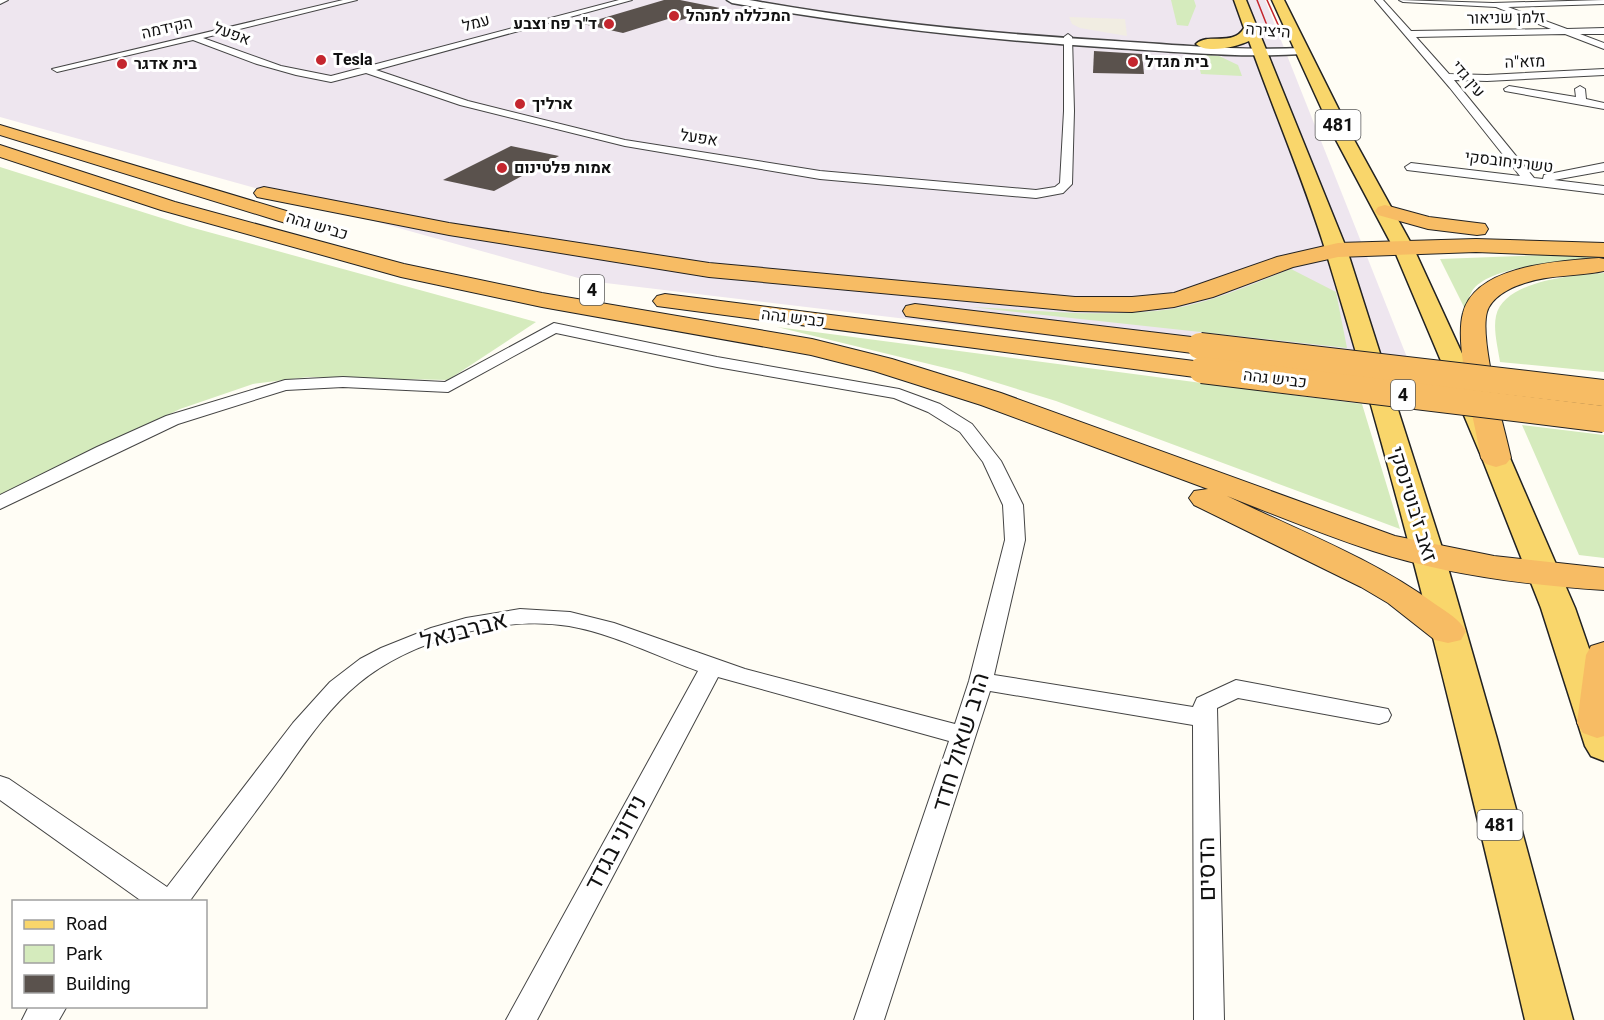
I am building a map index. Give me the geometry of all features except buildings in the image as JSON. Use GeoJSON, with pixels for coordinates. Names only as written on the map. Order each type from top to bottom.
{"type":"FeatureCollection","features":[{"type":"Feature","properties":{"kind":"highway","name":"כביש גהה"},"geometry":{"type":"LineString","coordinates":[[0,129],[399,251],[536,281],[663,301],[1201,358],[1379,367],[1604,393]]}},
{"type":"Feature","properties":{"kind":"highway","name":"כביש גהה"},"geometry":{"type":"LineString","coordinates":[[66,130],[264,193],[391,228],[546,260],[1604,419]]}},
{"type":"Feature","properties":{"kind":"highway"},"geometry":{"type":"LineString","coordinates":[[0,151],[168,206],[401,270],[542,300],[812,347],[930,378],[1385,544],[1428,554],[1545,573],[1604,579]]}},
{"type":"Feature","properties":{"kind":"highway"},"geometry":{"type":"LineString","coordinates":[[264,193],[449,229],[710,270],[1075,304],[1140,304],[1177,300],[1211,290],[1294,259],[1336,250],[1533,246],[1604,250]]}},
{"type":"Feature","properties":{"kind":"highway"},"geometry":{"type":"LineString","coordinates":[[1385,211],[1428,223],[1471,229],[1604,239]]}},
{"type":"Feature","properties":{"kind":"highway"},"geometry":{"type":"LineString","coordinates":[[1496,458],[1474,330],[1475,312],[1483,298],[1496,288],[1513,280],[1537,272],[1604,265]]}},
{"type":"Feature","properties":{"kind":"highway"},"geometry":{"type":"LineString","coordinates":[[1379,367],[1604,383]]}},
{"type":"Feature","properties":{"kind":"highway"},"geometry":{"type":"LineString","coordinates":[[1037,417],[1373,579],[1400,595],[1448,631]]}},
{"type":"Feature","properties":{"kind":"highway"},"geometry":{"type":"LineString","coordinates":[[1600,735],[1604,655]]}},
{"type":"Feature","properties":{"kind":"main road","name":"זאב ז'בוטינסקי"},"geometry":{"type":"LineString","coordinates":[[1240,0],[1336,250],[1428,554],[1478,739],[1549,1020]]}},
{"type":"Feature","properties":{"kind":"main road","name":"481"},"geometry":{"type":"LineString","coordinates":[[1278,0],[1344,138],[1403,247],[1496,458],[1545,573],[1600,735]]}},
{"type":"Feature","properties":{"kind":"main road"},"geometry":{"type":"LineString","coordinates":[[1203,44],[1244,39],[1250,34],[1251,28]]}},
{"type":"Feature","properties":{"kind":"street","name":"הקידמה"},"geometry":{"type":"LineString","coordinates":[[57,69],[353,0]]}},
{"type":"Feature","properties":{"kind":"street","name":"עמל"},"geometry":{"type":"LineString","coordinates":[[368,70],[568,14],[628,0]]}},
{"type":"Feature","properties":{"kind":"street","name":"היצירה"},"geometry":{"type":"LineString","coordinates":[[732,0],[827,17],[1006,36],[1203,44],[1260,54]]}},
{"type":"Feature","properties":{"kind":"street","name":"עין גדי"},"geometry":{"type":"LineString","coordinates":[[1379,0],[1447,77],[1530,181]]}},
{"type":"Feature","properties":{"kind":"street"},"geometry":{"type":"LineString","coordinates":[[1403,0],[1604,2]]}},
{"type":"Feature","properties":{"kind":"street"},"geometry":{"type":"LineString","coordinates":[[1491,2],[1563,33],[1604,46]]}},
{"type":"Feature","properties":{"kind":"street","name":"זלמן שניאור"},"geometry":{"type":"LineString","coordinates":[[1409,34],[1604,31]]}},
{"type":"Feature","properties":{"kind":"street","name":"אפעל"},"geometry":{"type":"LineString","coordinates":[[193,37],[248,58],[318,78],[331,79],[368,70],[464,103],[625,143],[820,175],[1036,194],[1059,190],[1066,184],[1069,111],[1068,39]]}},
{"type":"Feature","properties":{"kind":"street","name":"היצירה"},"geometry":{"type":"LineString","coordinates":[[1068,39],[1186,48],[1226,54],[1302,51]]}},
{"type":"Feature","properties":{"kind":"street","name":"מזא\"ה"},"geometry":{"type":"LineString","coordinates":[[1447,77],[1487,78],[1604,72]]}},
{"type":"Feature","properties":{"kind":"street"},"geometry":{"type":"LineString","coordinates":[[1565,75],[1582,90],[1581,101]]}},
{"type":"Feature","properties":{"kind":"street"},"geometry":{"type":"LineString","coordinates":[[1509,89],[1604,106]]}},
{"type":"Feature","properties":{"kind":"street","name":"טשרניחובסקי"},"geometry":{"type":"LineString","coordinates":[[1411,167],[1604,190]]}},
{"type":"Feature","properties":{"kind":"street"},"geometry":{"type":"LineString","coordinates":[[1530,181],[1604,167]]}},
{"type":"Feature","properties":{"kind":"street","name":"הרב שאול חדד"},"geometry":{"type":"LineString","coordinates":[[0,503],[103,451],[172,420],[285,385],[343,382],[448,387],[554,328],[717,362],[844,382],[899,394],[934,408],[966,428],[992,461],[1012,505],[1015,540],[981,681],[869,1020]]}},
{"type":"Feature","properties":{"kind":"street","name":"אברבנאל"},"geometry":{"type":"LineString","coordinates":[[174,900],[309,720],[342,686],[368,665],[396,651],[452,629],[487,620],[520,616],[569,619],[712,667],[964,736]]}},
{"type":"Feature","properties":{"kind":"street","name":"נידוני בגדד"},"geometry":{"type":"LineString","coordinates":[[521,1020],[712,667]]}},
{"type":"Feature","properties":{"kind":"street"},"geometry":{"type":"LineString","coordinates":[[981,681],[1205,718],[1205,704],[1236,689],[1379,715]]}},
{"type":"Feature","properties":{"kind":"street","name":"הדסים"},"geometry":{"type":"LineString","coordinates":[[1205,718],[1209,1020]]}},
{"type":"Feature","properties":{"kind":"street"},"geometry":{"type":"LineString","coordinates":[[0,786],[163,900]]}},
{"type":"Feature","properties":{"kind":"street"},"geometry":{"type":"LineString","coordinates":[[37,1020],[50,1008]]}},
{"type":"Feature","properties":{"kind":"shaded area"},"geometry":{"type":"Polygon","coordinates":[[[0,0],[1265,0],[1416,380],[589,281],[0,117],[0,0]]]}},
{"type":"Feature","properties":{"kind":"shaded area"},"geometry":{"type":"Polygon","coordinates":[[[1069,17],[1125,19],[1127,36],[1080,28],[1072,24],[1069,17]]]}},
{"type":"Feature","properties":{"kind":"green space"},"geometry":{"type":"Polygon","coordinates":[[[1171,0],[1194,0],[1196,6],[1188,26],[1177,25],[1171,0]]]}},
{"type":"Feature","properties":{"kind":"green space"},"geometry":{"type":"Polygon","coordinates":[[[1196,54],[1219,56],[1238,65],[1242,76],[1201,74],[1196,54]]]}},
{"type":"Feature","properties":{"kind":"green space"},"geometry":{"type":"Polygon","coordinates":[[[0,167],[190,227],[536,322],[448,380],[308,377],[253,384],[180,409],[0,498],[0,167]]]}},
{"type":"Feature","properties":{"kind":"green space"},"geometry":{"type":"Polygon","coordinates":[[[1570,254],[1604,256],[1604,261],[1554,263],[1514,269],[1496,275],[1482,282],[1472,291],[1465,309],[1440,259],[1570,254]]]}},
{"type":"Feature","properties":{"kind":"green space"},"geometry":{"type":"Polygon","coordinates":[[[1291,269],[1336,292],[1347,348],[971,307],[1086,313],[1132,313],[1173,309],[1241,289],[1291,269]]]}},
{"type":"Feature","properties":{"kind":"green space"},"geometry":{"type":"Polygon","coordinates":[[[1604,273],[1604,372],[1500,362],[1495,321],[1502,304],[1512,294],[1526,287],[1559,278],[1604,273]]]}},
{"type":"Feature","properties":{"kind":"green space"},"geometry":{"type":"Polygon","coordinates":[[[777,327],[1362,404],[1400,529],[1056,401],[962,372],[777,327]]]}},
{"type":"Feature","properties":{"kind":"green space"},"geometry":{"type":"Polygon","coordinates":[[[1522,425],[1604,435],[1604,558],[1579,555],[1522,425]]]}},
{"type":"Feature","properties":{"kind":"tram line"},"geometry":{"type":"LineString","coordinates":[[1257,0],[1268,28]]}},
{"type":"Feature","properties":{"kind":"tram line"},"geometry":{"type":"LineString","coordinates":[[1267,0],[1280,29]]}},
{"type":"Feature","properties":{"kind":"place","name":"המכללה למנהל"},"geometry":{"type":"Point","coordinates":[674,16]}},
{"type":"Feature","properties":{"kind":"place","name":"ד\"ר פח וצבע"},"geometry":{"type":"Point","coordinates":[609,24]}},
{"type":"Feature","properties":{"kind":"place","name":"Tesla"},"geometry":{"type":"Point","coordinates":[321,60]}},
{"type":"Feature","properties":{"kind":"place","name":"בית מגדל"},"geometry":{"type":"Point","coordinates":[1133,62]}},
{"type":"Feature","properties":{"kind":"place","name":"בית אדגר"},"geometry":{"type":"Point","coordinates":[122,64]}},
{"type":"Feature","properties":{"kind":"place","name":"ארליך"},"geometry":{"type":"Point","coordinates":[520,104]}},
{"type":"Feature","properties":{"kind":"place","name":"אמות פלטינום"},"geometry":{"type":"Point","coordinates":[502,168]}}]}
